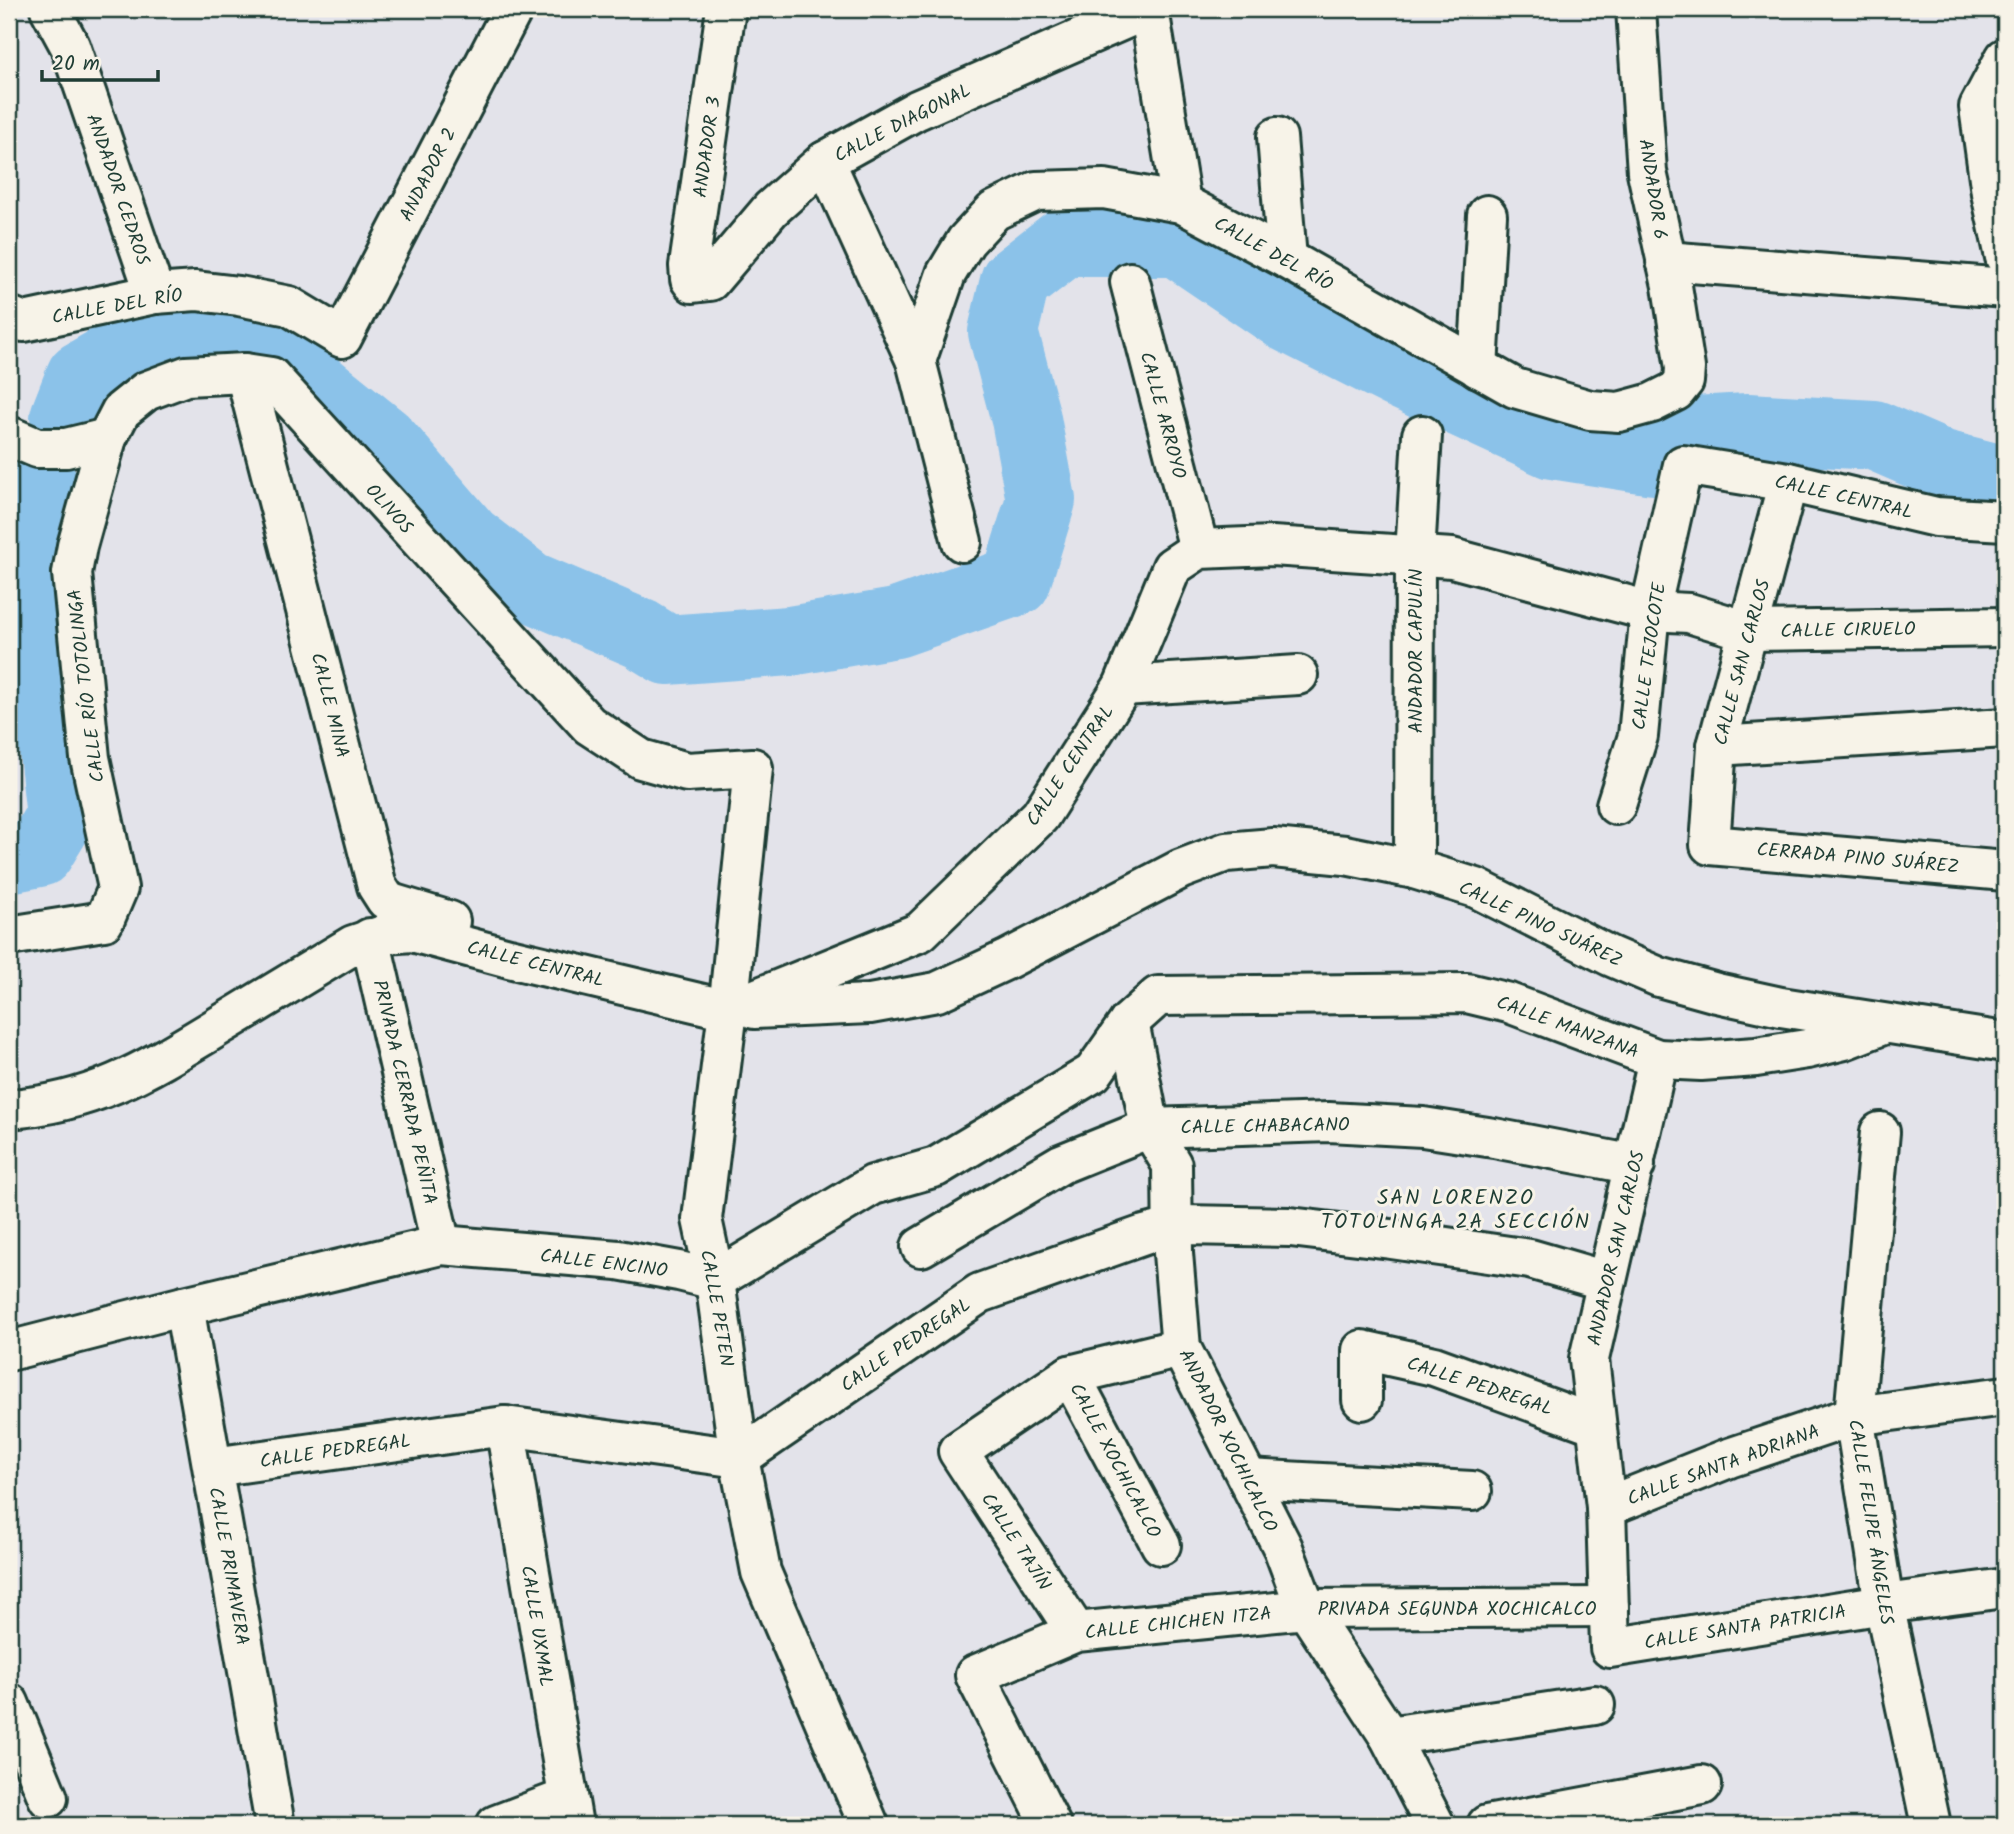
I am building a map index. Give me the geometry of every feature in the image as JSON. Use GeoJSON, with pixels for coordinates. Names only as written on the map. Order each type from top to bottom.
{"type":"FeatureCollection","features":[{"type":"Feature","properties":{"kind":"street","name":"ANDADOR CEDROS"},"geometry":{"type":"LineString","coordinates":[[50,9],[70,46],[155,294]]}},
{"type":"Feature","properties":{"kind":"street","name":"ANDADOR 2"},"geometry":{"type":"LineString","coordinates":[[342,338],[513,9]]}},
{"type":"Feature","properties":{"kind":"street","name":"ANDADOR 3"},"geometry":{"type":"LineString","coordinates":[[693,283],[688,266],[726,9]]}},
{"type":"Feature","properties":{"kind":"street","name":"CALLE DIAGONAL"},"geometry":{"type":"LineString","coordinates":[[693,283],[710,281],[771,209],[825,161],[917,110],[1148,9]]}},
{"type":"Feature","properties":{"kind":"street"},"geometry":{"type":"LineString","coordinates":[[1148,9],[1181,203]]}},
{"type":"Feature","properties":{"kind":"street","name":"ANDADOR 6"},"geometry":{"type":"LineString","coordinates":[[1636,9],[1647,172],[1685,368]]}},
{"type":"Feature","properties":{"kind":"street"},"geometry":{"type":"LineString","coordinates":[[2005,58],[1979,107],[1990,193],[2005,257]]}},
{"type":"Feature","properties":{"kind":"street"},"geometry":{"type":"LineString","coordinates":[[1277,137],[1287,259]]}},
{"type":"Feature","properties":{"kind":"street"},"geometry":{"type":"LineString","coordinates":[[825,161],[916,361],[962,542]]}},
{"type":"Feature","properties":{"kind":"street","name":"CALLE DEL RÍO"},"geometry":{"type":"LineString","coordinates":[[916,361],[946,274],[966,241],[994,211],[1036,191],[1104,189],[1181,203],[1287,259],[1515,388],[1590,410],[1619,412],[1652,403],[1676,391],[1684,381],[1685,368]]}},
{"type":"Feature","properties":{"kind":"street"},"geometry":{"type":"LineString","coordinates":[[1478,368],[1487,215]]}},
{"type":"Feature","properties":{"kind":"street"},"geometry":{"type":"LineString","coordinates":[[1666,261],[2005,288]]}},
{"type":"Feature","properties":{"kind":"street","name":"CALLE ARROYO"},"geometry":{"type":"LineString","coordinates":[[1130,282],[1199,549]]}},
{"type":"Feature","properties":{"kind":"street","name":"CALLE DEL RÍO"},"geometry":{"type":"LineString","coordinates":[[9,316],[24,322],[155,294],[196,291],[289,306],[342,338]]}},
{"type":"Feature","properties":{"kind":"street","name":"OLIVOS"},"geometry":{"type":"LineString","coordinates":[[107,438],[121,411],[146,391],[186,376],[245,373],[271,377],[589,725],[641,760],[687,772],[753,768]]}},
{"type":"Feature","properties":{"kind":"street","name":"CALLE MINA"},"geometry":{"type":"LineString","coordinates":[[245,373],[380,893],[394,904],[460,923],[491,936],[509,958]]}},
{"type":"Feature","properties":{"kind":"street","name":"ANDADOR CAPULÍN"},"geometry":{"type":"LineString","coordinates":[[1414,869],[1415,555],[1422,435]]}},
{"type":"Feature","properties":{"kind":"street"},"geometry":{"type":"LineString","coordinates":[[9,436],[37,448],[66,448],[107,438]]}},
{"type":"Feature","properties":{"kind":"street","name":"CALLE RÍO TOTOLINGA"},"geometry":{"type":"LineString","coordinates":[[9,936],[104,921],[118,888],[90,758],[72,573],[107,438]]}},
{"type":"Feature","properties":{"kind":"street","name":"CALLE CENTRAL"},"geometry":{"type":"LineString","coordinates":[[1683,465],[1788,482],[1936,517],[2005,521]]}},
{"type":"Feature","properties":{"kind":"street","name":"CALLE TEJOCOTE"},"geometry":{"type":"LineString","coordinates":[[1616,805],[1638,736],[1650,611],[1683,465]]}},
{"type":"Feature","properties":{"kind":"street","name":"CALLE SAN CARLOS"},"geometry":{"type":"LineString","coordinates":[[1710,845],[1717,746],[1788,482]]}},
{"type":"Feature","properties":{"kind":"street"},"geometry":{"type":"LineString","coordinates":[[1199,549],[1272,546],[1452,558],[1650,611]]}},
{"type":"Feature","properties":{"kind":"street","name":"CALLE CENTRAL"},"geometry":{"type":"LineString","coordinates":[[9,1109],[35,1107],[82,1097],[139,1074],[353,945],[386,934],[412,932],[728,1010],[920,932],[1040,816],[1122,686],[1172,567],[1199,549]]}},
{"type":"Feature","properties":{"kind":"street","name":"CALLE CIRUELO"},"geometry":{"type":"LineString","coordinates":[[1650,611],[1689,613],[1748,631],[2005,627]]}},
{"type":"Feature","properties":{"kind":"street"},"geometry":{"type":"LineString","coordinates":[[1122,686],[1298,675]]}},
{"type":"Feature","properties":{"kind":"street"},"geometry":{"type":"LineString","coordinates":[[1717,746],[2005,728]]}},
{"type":"Feature","properties":{"kind":"street","name":"CALLE PETEN"},"geometry":{"type":"LineString","coordinates":[[753,768],[728,1010],[702,1219],[715,1280],[739,1458],[761,1572],[869,1825]]}},
{"type":"Feature","properties":{"kind":"street","name":"CERRADA PINO SUÁREZ"},"geometry":{"type":"LineString","coordinates":[[1710,845],[2005,871]]}},
{"type":"Feature","properties":{"kind":"street","name":"CALLE PINO SUÁREZ"},"geometry":{"type":"LineString","coordinates":[[728,1010],[870,1004],[937,992],[1006,960],[1181,869],[1226,852],[1273,848],[1345,855],[1414,869],[1476,888],[1610,956],[1659,977],[1781,1007],[2005,1042]]}},
{"type":"Feature","properties":{"kind":"street","name":"PRIVADA CERRADA PEÑITA"},"geometry":{"type":"LineString","coordinates":[[370,938],[441,1245]]}},
{"type":"Feature","properties":{"kind":"street","name":"CALLE MANZANA"},"geometry":{"type":"LineString","coordinates":[[1129,1022],[1158,996],[1467,993],[1509,1003],[1658,1059],[1701,1061],[1794,1051],[1844,1040],[1885,1024]]}},
{"type":"Feature","properties":{"kind":"street"},"geometry":{"type":"LineString","coordinates":[[715,1280],[873,1185],[936,1167],[1093,1073],[1129,1022]]}},
{"type":"Feature","properties":{"kind":"street","name":"ANDADOR XOCHICALCO"},"geometry":{"type":"LineString","coordinates":[[1129,1022],[1150,1128],[1172,1165],[1173,1253],[1181,1348],[1283,1548],[1306,1609],[1389,1736],[1435,1825]]}},
{"type":"Feature","properties":{"kind":"street","name":"ANDADOR SAN CARLOS"},"geometry":{"type":"LineString","coordinates":[[1610,1648],[1606,1507],[1589,1359],[1658,1059]]}},
{"type":"Feature","properties":{"kind":"street","name":"CALLE CHABACANO"},"geometry":{"type":"LineString","coordinates":[[921,1247],[1061,1164],[1150,1128],[1329,1122],[1423,1127],[1635,1165]]}},
{"type":"Feature","properties":{"kind":"street","name":"CALLE FELIPE ÁNGELES"},"geometry":{"type":"LineString","coordinates":[[1880,1132],[1854,1416],[1884,1604],[1931,1825]]}},
{"type":"Feature","properties":{"kind":"street","name":"CALLE PEDREGAL"},"geometry":{"type":"LineString","coordinates":[[213,1467],[505,1426],[739,1458],[980,1293],[1144,1235],[1182,1225],[1290,1227],[1530,1259],[1606,1281]]}},
{"type":"Feature","properties":{"kind":"street","name":"CALLE ENCINO"},"geometry":{"type":"LineString","coordinates":[[9,1352],[184,1306],[441,1245],[618,1260],[679,1270],[715,1280]]}},
{"type":"Feature","properties":{"kind":"street","name":"CALLE PRIMAVERA"},"geometry":{"type":"LineString","coordinates":[[184,1306],[275,1825]]}},
{"type":"Feature","properties":{"kind":"street"},"geometry":{"type":"LineString","coordinates":[[1070,1375],[1181,1348]]}},
{"type":"Feature","properties":{"kind":"street","name":"CALLE PEDREGAL"},"geometry":{"type":"LineString","coordinates":[[1362,1400],[1362,1350],[1434,1366],[1597,1425]]}},
{"type":"Feature","properties":{"kind":"street","name":"CALLE TAJÍN"},"geometry":{"type":"LineString","coordinates":[[1070,1375],[958,1451],[1076,1632]]}},
{"type":"Feature","properties":{"kind":"street","name":"CALLE XOCHICALCO"},"geometry":{"type":"LineString","coordinates":[[1070,1375],[1161,1545]]}},
{"type":"Feature","properties":{"kind":"street","name":"CALLE SANTA ADRIANA"},"geometry":{"type":"LineString","coordinates":[[1606,1507],[1729,1458],[1854,1416],[2005,1396]]}},
{"type":"Feature","properties":{"kind":"street","name":"CALLE UXMAL"},"geometry":{"type":"LineString","coordinates":[[505,1426],[570,1811]]}},
{"type":"Feature","properties":{"kind":"street"},"geometry":{"type":"LineString","coordinates":[[1248,1479],[1472,1491]]}},
{"type":"Feature","properties":{"kind":"street","name":"CALLE SANTA PATRICIA"},"geometry":{"type":"LineString","coordinates":[[1610,1648],[1884,1604],[2005,1588]]}},
{"type":"Feature","properties":{"kind":"street","name":"PRIVADA SEGUNDA XOCHICALCO"},"geometry":{"type":"LineString","coordinates":[[1306,1609],[1609,1607]]}},
{"type":"Feature","properties":{"kind":"street","name":"CALLE CHICHEN ITZA"},"geometry":{"type":"LineString","coordinates":[[1051,1825],[975,1675],[1076,1632],[1306,1609]]}},
{"type":"Feature","properties":{"kind":"street"},"geometry":{"type":"LineString","coordinates":[[9,1703],[48,1798]]}},
{"type":"Feature","properties":{"kind":"street"},"geometry":{"type":"LineString","coordinates":[[1389,1736],[1595,1704]]}},
{"type":"Feature","properties":{"kind":"street"},"geometry":{"type":"LineString","coordinates":[[1487,1825],[1702,1785]]}},
{"type":"Feature","properties":{"kind":"street"},"geometry":{"type":"LineString","coordinates":[[496,1825],[570,1811]]}},
{"type":"Feature","properties":{"kind":"waterway"},"geometry":{"type":"LineString","coordinates":[[65,417],[81,376],[157,332],[259,336],[383,440],[468,539],[529,586],[641,634],[667,650],[790,641],[896,623],[1016,581],[1041,500],[1026,419],[1003,332],[1015,281],[1065,242],[1177,242],[1289,318],[1398,373],[1552,444],[1653,460],[1695,431],[1748,428],[1874,435],[1943,465],[2005,481]]}},
{"type":"Feature","properties":{"kind":"waterway"},"geometry":{"type":"LineString","coordinates":[[9,858],[39,852],[61,816],[28,514],[41,479]]}},
{"type":"Feature","properties":{"kind":"district","name":"SAN LORENZO TOTOLINGA 2A SECCIÓN"},"geometry":{"type":"Point","coordinates":[1456,1209]}}]}
